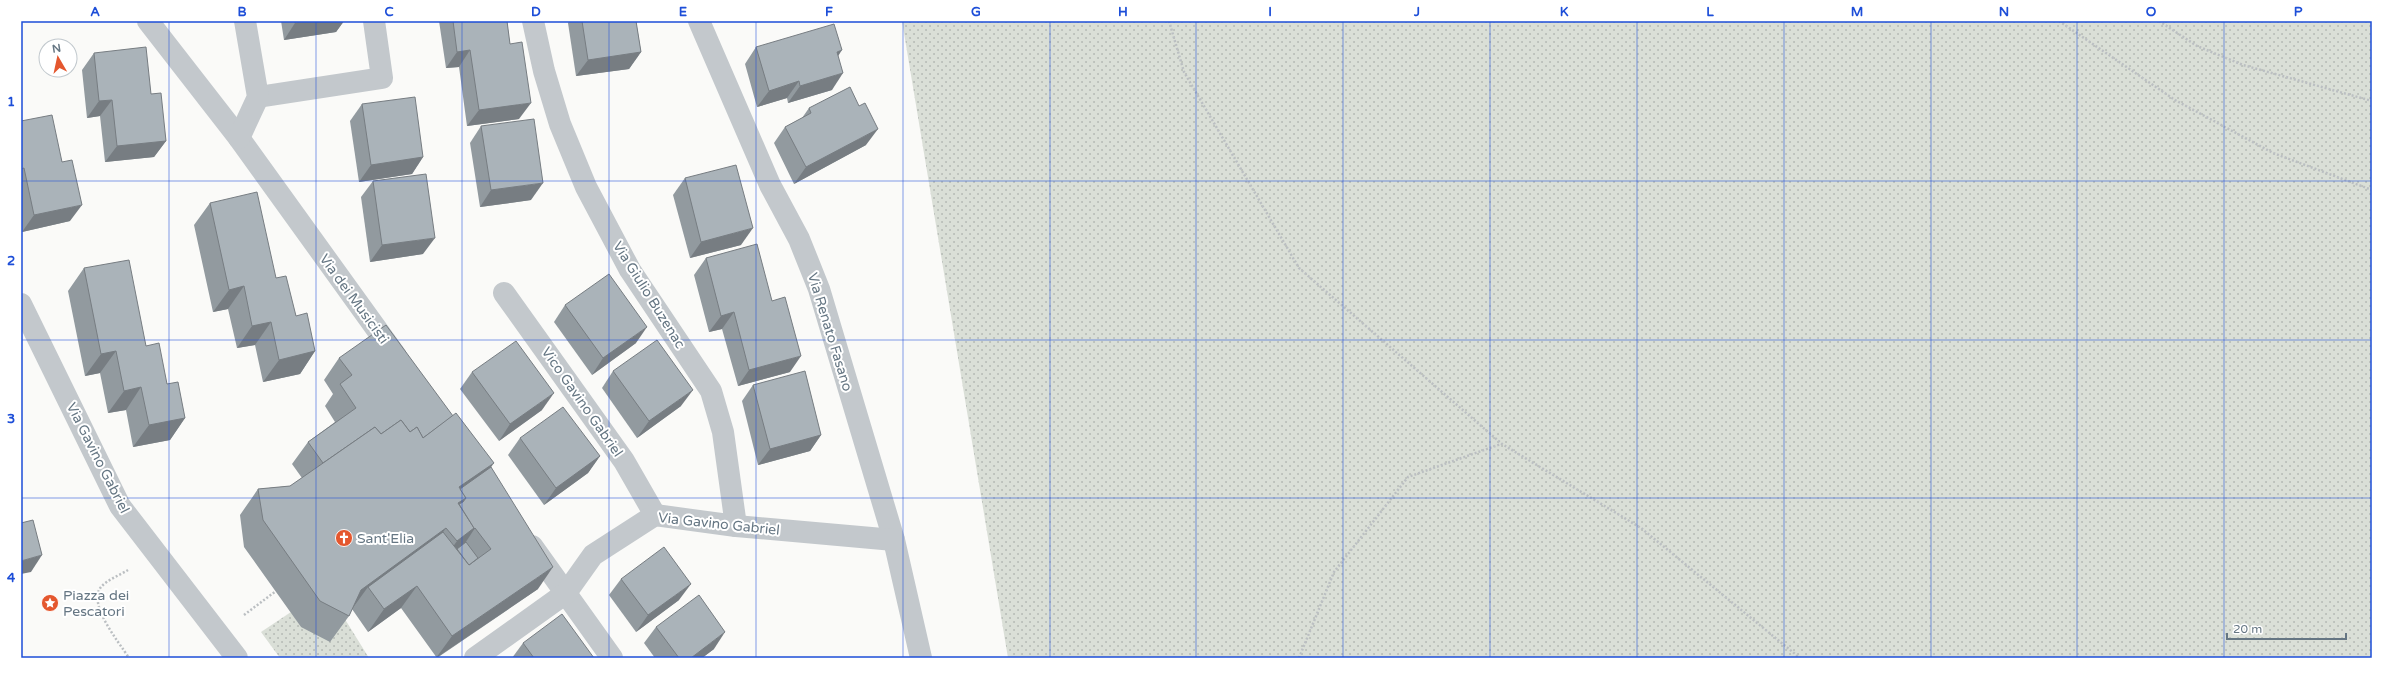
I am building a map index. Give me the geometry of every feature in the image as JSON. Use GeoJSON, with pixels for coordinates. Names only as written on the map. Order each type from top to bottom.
{"type":"FeatureCollection","features":[{"type":"Feature","properties":{"kind":"street","name":"Via dei Musicisti"},"geometry":{"type":"LineString","coordinates":[[148,21],[239,138],[409,375]]}},
{"type":"Feature","properties":{"kind":"street"},"geometry":{"type":"LineString","coordinates":[[239,138],[258,97],[245,21]]}},
{"type":"Feature","properties":{"kind":"street"},"geometry":{"type":"LineString","coordinates":[[258,97],[382,78],[374,21]]}},
{"type":"Feature","properties":{"kind":"street","name":"Via Giulio Buzenac"},"geometry":{"type":"LineString","coordinates":[[533,21],[544,71],[560,124],[586,187],[630,270],[711,391],[723,432],[736,526]]}},
{"type":"Feature","properties":{"kind":"street","name":"Via Renato Fasano"},"geometry":{"type":"LineString","coordinates":[[699,21],[770,185],[799,239],[818,289],[894,540],[921,658]]}},
{"type":"Feature","properties":{"kind":"street","name":"Vico Gavino Gabriel"},"geometry":{"type":"LineString","coordinates":[[504,293],[624,461],[655,515]]}},
{"type":"Feature","properties":{"kind":"street","name":"Via Gavino Gabriel"},"geometry":{"type":"LineString","coordinates":[[21,304],[120,506],[238,658]]}},
{"type":"Feature","properties":{"kind":"street","name":"Via Gavino Gabriel"},"geometry":{"type":"LineString","coordinates":[[475,658],[566,593],[592,554],[655,515],[736,526],[894,540]]}},
{"type":"Feature","properties":{"kind":"street"},"geometry":{"type":"LineString","coordinates":[[520,529],[612,658]]}},
{"type":"Feature","properties":{"kind":"path"},"geometry":{"type":"LineString","coordinates":[[1169,21],[1184,72],[1299,268],[1502,444],[1641,528],[1800,658]]}},
{"type":"Feature","properties":{"kind":"path"},"geometry":{"type":"LineString","coordinates":[[2059,21],[2175,100],[2273,153],[2372,190]]}},
{"type":"Feature","properties":{"kind":"path"},"geometry":{"type":"LineString","coordinates":[[2159,21],[2197,46],[2243,65],[2372,102]]}},
{"type":"Feature","properties":{"kind":"path"},"geometry":{"type":"LineString","coordinates":[[1299,658],[1334,572],[1408,477],[1502,444]]}},
{"type":"Feature","properties":{"kind":"path"},"geometry":{"type":"LineString","coordinates":[[242,617],[276,591]]}},
{"type":"Feature","properties":{"kind":"path"},"geometry":{"type":"LineString","coordinates":[[103,615],[129,658]]}},
{"type":"Feature","properties":{"kind":"shaded area"},"geometry":{"type":"Polygon","coordinates":[[[902,21],[2372,21],[2372,658],[1008,658],[902,21]]]}},
{"type":"Feature","properties":{"kind":"shaded area"},"geometry":{"type":"Polygon","coordinates":[[[291,612],[301,627],[343,616],[369,658],[280,658],[261,632],[291,612]]]}},
{"type":"Feature","properties":{"kind":"building"},"geometry":{"type":"Polygon","coordinates":[[[295,21],[310,21],[295,23],[295,21]]]}},
{"type":"Feature","properties":{"kind":"building"},"geometry":{"type":"Polygon","coordinates":[[[453,21],[507,21],[510,44],[522,42],[531,103],[479,110],[470,50],[457,52],[453,21]]]}},
{"type":"Feature","properties":{"kind":"building"},"geometry":{"type":"Polygon","coordinates":[[[582,21],[636,21],[641,52],[588,60],[582,21]]]}},
{"type":"Feature","properties":{"kind":"building"},"geometry":{"type":"Polygon","coordinates":[[[834,24],[842,50],[837,52],[843,73],[800,86],[799,81],[769,91],[756,47],[834,24]]]}},
{"type":"Feature","properties":{"kind":"building"},"geometry":{"type":"Polygon","coordinates":[[[146,47],[151,94],[161,93],[166,141],[117,146],[112,100],[99,101],[94,53],[146,47]]]}},
{"type":"Feature","properties":{"kind":"building"},"geometry":{"type":"Polygon","coordinates":[[[850,87],[859,106],[865,103],[878,129],[806,167],[785,127],[811,113],[809,108],[850,87]]]}},
{"type":"Feature","properties":{"kind":"building"},"geometry":{"type":"Polygon","coordinates":[[[415,97],[423,157],[371,165],[362,104],[415,97]]]}},
{"type":"Feature","properties":{"kind":"building"},"geometry":{"type":"Polygon","coordinates":[[[52,115],[62,162],[72,160],[82,205],[34,215],[24,168],[21,169],[21,121],[52,115]]]}},
{"type":"Feature","properties":{"kind":"building"},"geometry":{"type":"Polygon","coordinates":[[[534,119],[543,183],[491,190],[481,126],[534,119]]]}},
{"type":"Feature","properties":{"kind":"building"},"geometry":{"type":"Polygon","coordinates":[[[736,165],[753,228],[701,242],[685,178],[736,165]]]}},
{"type":"Feature","properties":{"kind":"building"},"geometry":{"type":"Polygon","coordinates":[[[426,174],[435,238],[382,245],[373,181],[426,174]]]}},
{"type":"Feature","properties":{"kind":"building"},"geometry":{"type":"Polygon","coordinates":[[[257,192],[276,278],[286,276],[296,316],[307,313],[315,351],[279,360],[271,322],[252,326],[244,286],[229,290],[210,203],[257,192]]]}},
{"type":"Feature","properties":{"kind":"building"},"geometry":{"type":"Polygon","coordinates":[[[757,244],[772,301],[785,297],[801,356],[749,370],[734,312],[721,316],[706,258],[757,244]]]}},
{"type":"Feature","properties":{"kind":"building"},"geometry":{"type":"Polygon","coordinates":[[[129,260],[146,346],[159,343],[167,384],[178,382],[185,418],[149,425],[141,387],[124,391],[116,351],[101,354],[84,268],[129,260]]]}},
{"type":"Feature","properties":{"kind":"building"},"geometry":{"type":"Polygon","coordinates":[[[609,274],[647,327],[603,358],[565,305],[609,274]]]}},
{"type":"Feature","properties":{"kind":"building"},"geometry":{"type":"Polygon","coordinates":[[[386,325],[453,416],[423,438],[417,427],[410,432],[401,420],[381,434],[375,427],[323,463],[308,442],[356,408],[340,384],[352,375],[339,358],[386,325]]]}},
{"type":"Feature","properties":{"kind":"building"},"geometry":{"type":"Polygon","coordinates":[[[657,340],[693,390],[649,421],[613,371],[657,340]]]}},
{"type":"Feature","properties":{"kind":"building"},"geometry":{"type":"Polygon","coordinates":[[[516,341],[554,393],[510,424],[472,372],[516,341]]]}},
{"type":"Feature","properties":{"kind":"building"},"geometry":{"type":"Polygon","coordinates":[[[805,371],[821,435],[770,449],[753,385],[805,371]]]}},
{"type":"Feature","properties":{"kind":"building"},"geometry":{"type":"Polygon","coordinates":[[[563,407],[600,456],[556,488],[520,438],[563,407]]]}},
{"type":"Feature","properties":{"kind":"building","name":"Sant'Elia"},"geometry":{"type":"Polygon","coordinates":[[[456,413],[494,463],[459,487],[466,498],[458,503],[474,528],[457,541],[446,528],[361,590],[349,616],[320,601],[263,520],[258,489],[290,486],[375,427],[381,434],[401,420],[410,432],[417,427],[423,438],[456,413]]]}},
{"type":"Feature","properties":{"kind":"building"},"geometry":{"type":"Polygon","coordinates":[[[491,467],[553,567],[452,636],[417,586],[384,609],[368,587],[443,532],[469,565],[491,549],[475,528],[471,532],[474,528],[459,504],[466,498],[460,489],[491,467]]]}},
{"type":"Feature","properties":{"kind":"building"},"geometry":{"type":"Polygon","coordinates":[[[33,520],[42,555],[21,561],[21,523],[33,520]]]}},
{"type":"Feature","properties":{"kind":"building"},"geometry":{"type":"Polygon","coordinates":[[[466,542],[478,558],[469,565],[457,549],[466,542]]]}},
{"type":"Feature","properties":{"kind":"building"},"geometry":{"type":"Polygon","coordinates":[[[664,547],[691,584],[648,615],[621,579],[664,547]]]}},
{"type":"Feature","properties":{"kind":"building"},"geometry":{"type":"Polygon","coordinates":[[[699,595],[725,632],[691,658],[679,658],[656,627],[699,595]]]}},
{"type":"Feature","properties":{"kind":"building"},"geometry":{"type":"Polygon","coordinates":[[[562,614],[594,658],[534,658],[523,643],[562,614]]]}},
{"type":"Feature","properties":{"kind":"place","name":"Sant'Elia"},"geometry":{"type":"Point","coordinates":[344,538]}},
{"type":"Feature","properties":{"kind":"place","name":"Piazza dei Pescatori"},"geometry":{"type":"Point","coordinates":[50,603]}}]}
